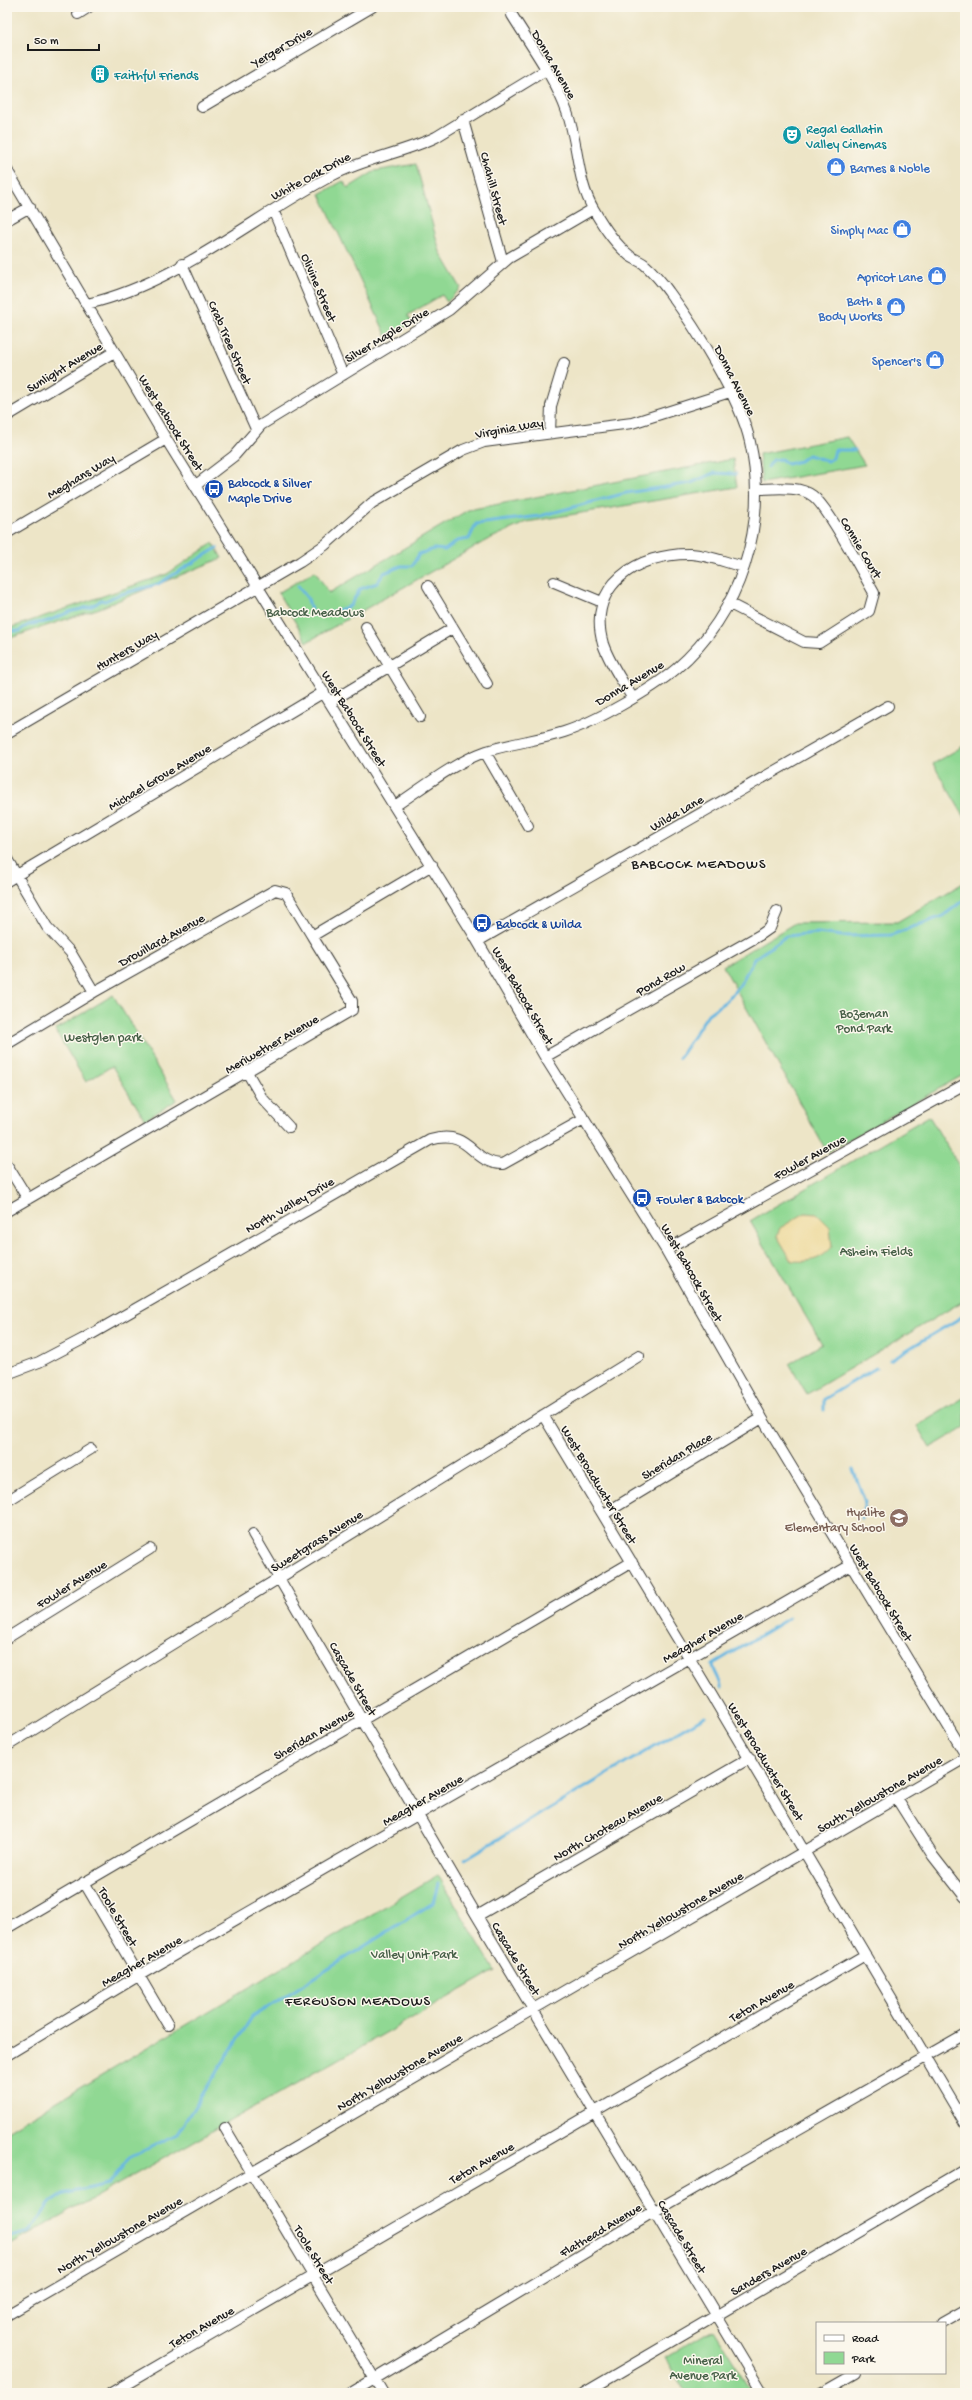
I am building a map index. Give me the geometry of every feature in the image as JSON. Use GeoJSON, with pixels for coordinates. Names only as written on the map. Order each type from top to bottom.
{"type":"FeatureCollection","features":[{"type":"Feature","properties":{"kind":"street"},"geometry":{"type":"LineString","coordinates":[[78,14],[89,7]]}},
{"type":"Feature","properties":{"kind":"street","name":"Yerger Drive"},"geometry":{"type":"LineString","coordinates":[[202,107],[372,7]]}},
{"type":"Feature","properties":{"kind":"street","name":"Donna Avenue"},"geometry":{"type":"LineString","coordinates":[[395,806],[460,764],[485,752],[567,731],[632,697],[675,669],[701,644],[736,592],[754,535],[756,489],[750,441],[730,392],[669,292],[644,264],[631,257],[621,247],[593,209],[582,181],[566,110],[546,70],[512,15]]}},
{"type":"Feature","properties":{"kind":"street","name":"White Oak Drive"},"geometry":{"type":"LineString","coordinates":[[87,304],[132,289],[182,264],[273,210],[352,166],[418,146],[546,70]]}},
{"type":"Feature","properties":{"kind":"street","name":"Chahill Street"},"geometry":{"type":"LineString","coordinates":[[463,120],[503,262]]}},
{"type":"Feature","properties":{"kind":"street","name":"West Babcock Street"},"geometry":{"type":"LineString","coordinates":[[7,170],[166,439],[432,866],[478,941],[545,1057],[666,1250],[762,1418],[965,1754]]}},
{"type":"Feature","properties":{"kind":"street"},"geometry":{"type":"LineString","coordinates":[[7,220],[30,207]]}},
{"type":"Feature","properties":{"kind":"street","name":"Silver Maple Drive"},"geometry":{"type":"LineString","coordinates":[[196,485],[234,456],[256,429],[449,310],[503,262],[593,209]]}},
{"type":"Feature","properties":{"kind":"street","name":"Olivine Street"},"geometry":{"type":"LineString","coordinates":[[273,210],[343,375]]}},
{"type":"Feature","properties":{"kind":"street","name":"Crab Tree Street"},"geometry":{"type":"LineString","coordinates":[[182,264],[256,429]]}},
{"type":"Feature","properties":{"kind":"street","name":"Sunlight Avenue"},"geometry":{"type":"LineString","coordinates":[[7,416],[114,352]]}},
{"type":"Feature","properties":{"kind":"street"},"geometry":{"type":"LineString","coordinates":[[550,433],[551,406],[564,364]]}},
{"type":"Feature","properties":{"kind":"street","name":"Virginia Way"},"geometry":{"type":"LineString","coordinates":[[258,587],[325,545],[372,503],[463,450],[484,442],[632,423],[730,392]]}},
{"type":"Feature","properties":{"kind":"street","name":"Meghans Way"},"geometry":{"type":"LineString","coordinates":[[7,533],[166,439]]}},
{"type":"Feature","properties":{"kind":"street","name":"Connie Court"},"geometry":{"type":"LineString","coordinates":[[728,603],[804,642],[819,643],[869,611],[874,593],[828,515],[813,496],[799,490],[756,489]]}},
{"type":"Feature","properties":{"kind":"street"},"geometry":{"type":"LineString","coordinates":[[632,697],[603,645],[600,627],[602,602],[619,576],[648,560],[691,554],[744,567]]}},
{"type":"Feature","properties":{"kind":"street"},"geometry":{"type":"LineString","coordinates":[[554,582],[602,602]]}},
{"type":"Feature","properties":{"kind":"street"},"geometry":{"type":"LineString","coordinates":[[428,586],[487,684]]}},
{"type":"Feature","properties":{"kind":"street","name":"Hunters Way"},"geometry":{"type":"LineString","coordinates":[[7,733],[258,587]]}},
{"type":"Feature","properties":{"kind":"street"},"geometry":{"type":"LineString","coordinates":[[366,627],[420,717]]}},
{"type":"Feature","properties":{"kind":"street"},"geometry":{"type":"LineString","coordinates":[[330,702],[453,628]]}},
{"type":"Feature","properties":{"kind":"street","name":"Michael Grove Avenue"},"geometry":{"type":"LineString","coordinates":[[7,881],[324,692]]}},
{"type":"Feature","properties":{"kind":"street","name":"Wilda Lane"},"geometry":{"type":"LineString","coordinates":[[478,941],[888,706]]}},
{"type":"Feature","properties":{"kind":"street"},"geometry":{"type":"LineString","coordinates":[[485,752],[528,826]]}},
{"type":"Feature","properties":{"kind":"street"},"geometry":{"type":"LineString","coordinates":[[7,859],[47,927],[71,953],[94,992]]}},
{"type":"Feature","properties":{"kind":"street"},"geometry":{"type":"LineString","coordinates":[[312,936],[432,866]]}},
{"type":"Feature","properties":{"kind":"street","name":"Drouillard Avenue"},"geometry":{"type":"LineString","coordinates":[[7,1044],[94,992],[275,890],[286,893],[312,936]]}},
{"type":"Feature","properties":{"kind":"street","name":"Pond Row"},"geometry":{"type":"LineString","coordinates":[[545,1057],[760,935],[770,928],[777,911]]}},
{"type":"Feature","properties":{"kind":"street","name":"Meriwether Avenue"},"geometry":{"type":"LineString","coordinates":[[7,1211],[352,1010],[352,1001],[312,936]]}},
{"type":"Feature","properties":{"kind":"street"},"geometry":{"type":"LineString","coordinates":[[247,1072],[262,1098],[290,1127]]}},
{"type":"Feature","properties":{"kind":"street","name":"Fowler Avenue"},"geometry":{"type":"LineString","coordinates":[[666,1250],[965,1084]]}},
{"type":"Feature","properties":{"kind":"street","name":"North Valley Drive"},"geometry":{"type":"LineString","coordinates":[[7,1374],[39,1362],[83,1339],[430,1140],[443,1136],[460,1139],[481,1156],[497,1164],[503,1164],[584,1119]]}},
{"type":"Feature","properties":{"kind":"street"},"geometry":{"type":"LineString","coordinates":[[7,1165],[28,1199]]}},
{"type":"Feature","properties":{"kind":"street","name":"Sweetgrass Avenue"},"geometry":{"type":"LineString","coordinates":[[7,1746],[639,1356]]}},
{"type":"Feature","properties":{"kind":"street","name":"West Broadwater Street"},"geometry":{"type":"LineString","coordinates":[[543,1415],[750,1758],[965,2123]]}},
{"type":"Feature","properties":{"kind":"street","name":"Sheridan Place"},"geometry":{"type":"LineString","coordinates":[[604,1514],[762,1418]]}},
{"type":"Feature","properties":{"kind":"street"},"geometry":{"type":"LineString","coordinates":[[7,1501],[91,1449]]}},
{"type":"Feature","properties":{"kind":"street","name":"Cascade Street"},"geometry":{"type":"LineString","coordinates":[[254,1534],[532,2009],[763,2393]]}},
{"type":"Feature","properties":{"kind":"street","name":"Fowler Avenue"},"geometry":{"type":"LineString","coordinates":[[7,1638],[150,1549]]}},
{"type":"Feature","properties":{"kind":"street","name":"Sheridan Avenue"},"geometry":{"type":"LineString","coordinates":[[7,1928],[363,1718],[632,1562]]}},
{"type":"Feature","properties":{"kind":"street","name":"Meagher Avenue"},"geometry":{"type":"LineString","coordinates":[[7,2055],[138,1976],[418,1816],[851,1565]]}},
{"type":"Feature","properties":{"kind":"street","name":"North Choteau Avenue"},"geometry":{"type":"LineString","coordinates":[[477,1916],[750,1758]]}},
{"type":"Feature","properties":{"kind":"street","name":"South Yellowstone Avenue"},"geometry":{"type":"LineString","coordinates":[[805,1851],[897,1799],[965,1758]]}},
{"type":"Feature","properties":{"kind":"street"},"geometry":{"type":"LineString","coordinates":[[897,1799],[933,1856],[965,1897]]}},
{"type":"Feature","properties":{"kind":"street","name":"North Yellowstone Avenue"},"geometry":{"type":"LineString","coordinates":[[7,2315],[805,1851]]}},
{"type":"Feature","properties":{"kind":"street","name":"Toole Street"},"geometry":{"type":"LineString","coordinates":[[84,1882],[168,2025]]}},
{"type":"Feature","properties":{"kind":"street","name":"Teton Avenue"},"geometry":{"type":"LineString","coordinates":[[111,2393],[594,2111],[865,1955]]}},
{"type":"Feature","properties":{"kind":"street","name":"Flathead Avenue"},"geometry":{"type":"LineString","coordinates":[[351,2393],[653,2212],[926,2055],[961,2038],[965,2034]]}},
{"type":"Feature","properties":{"kind":"street","name":"Toole Street"},"geometry":{"type":"LineString","coordinates":[[225,2128],[383,2393]]}},
{"type":"Feature","properties":{"kind":"street","name":"Sanders Avenue"},"geometry":{"type":"LineString","coordinates":[[584,2393],[965,2170]]}},
{"type":"Feature","properties":{"kind":"street"},"geometry":{"type":"LineString","coordinates":[[944,2322],[965,2310]]}},
{"type":"Feature","properties":{"kind":"street"},"geometry":{"type":"LineString","coordinates":[[821,2393],[854,2374]]}},
{"type":"Feature","properties":{"kind":"green space"},"geometry":{"type":"Polygon","coordinates":[[[416,164],[440,252],[461,288],[447,302],[442,295],[408,315],[412,323],[387,337],[320,194],[343,181],[348,188],[375,171],[416,164]]]}},
{"type":"Feature","properties":{"kind":"green space"},"geometry":{"type":"Polygon","coordinates":[[[847,437],[865,465],[762,483],[759,454],[847,437]]]}},
{"type":"Feature","properties":{"kind":"green space","name":"Babcock Meadows"},"geometry":{"type":"Polygon","coordinates":[[[733,459],[737,487],[527,522],[487,540],[307,642],[278,593],[315,571],[329,593],[468,510],[733,459]]]}},
{"type":"Feature","properties":{"kind":"green space"},"geometry":{"type":"Polygon","coordinates":[[[213,543],[222,558],[100,608],[7,639],[7,629],[167,574],[213,543]]]}},
{"type":"Feature","properties":{"kind":"green space"},"geometry":{"type":"Polygon","coordinates":[[[965,745],[965,818],[933,764],[965,745]]]}},
{"type":"Feature","properties":{"kind":"green space","name":"Bozeman Pond Park"},"geometry":{"type":"Polygon","coordinates":[[[965,882],[965,1074],[827,1152],[723,966],[795,923],[897,922],[965,882]]]}},
{"type":"Feature","properties":{"kind":"green space","name":"Westglen park"},"geometry":{"type":"Polygon","coordinates":[[[113,995],[177,1100],[145,1120],[112,1066],[86,1082],[55,1030],[113,995]]]}},
{"type":"Feature","properties":{"kind":"green space","name":"Asheim Fields"},"geometry":{"type":"Polygon","coordinates":[[[929,1116],[965,1176],[965,1300],[807,1394],[789,1364],[822,1344],[750,1221],[929,1116]]]}},
{"type":"Feature","properties":{"kind":"green space"},"geometry":{"type":"Polygon","coordinates":[[[965,1397],[965,1427],[930,1448],[917,1426],[965,1397]]]}},
{"type":"Feature","properties":{"kind":"green space","name":"Valley Unit Park"},"geometry":{"type":"Polygon","coordinates":[[[438,1875],[495,1971],[7,2247],[7,2131],[438,1875]]]}},
{"type":"Feature","properties":{"kind":"green space","name":"Mineral Avenue Park"},"geometry":{"type":"Polygon","coordinates":[[[713,2329],[753,2393],[686,2393],[665,2358],[713,2329]]]}},
{"type":"Feature","properties":{"kind":"sand"},"geometry":{"type":"Polygon","coordinates":[[[805,1213],[817,1214],[830,1227],[832,1247],[828,1252],[814,1260],[792,1261],[777,1236],[780,1228],[805,1213]]]}},
{"type":"Feature","properties":{"kind":"waterway"},"geometry":{"type":"LineString","coordinates":[[768,467],[773,460],[781,459],[787,464],[800,461],[808,455],[828,461],[833,458],[835,450],[855,450]]}},
{"type":"Feature","properties":{"kind":"waterway"},"geometry":{"type":"LineString","coordinates":[[298,586],[308,599],[312,614],[328,614],[350,606],[360,589],[377,583],[384,573],[401,566],[412,566],[419,554],[434,549],[445,550],[457,541],[469,539],[476,524],[540,516],[626,493],[691,483],[714,473],[736,474]]}},
{"type":"Feature","properties":{"kind":"waterway"},"geometry":{"type":"LineString","coordinates":[[7,631],[20,631],[26,626],[48,621],[70,612],[92,606],[101,600],[105,601],[118,595],[158,584],[217,548]]}},
{"type":"Feature","properties":{"kind":"waterway"},"geometry":{"type":"LineString","coordinates":[[679,1058],[708,1014],[726,1001],[740,985],[754,959],[786,936],[817,933],[843,936],[891,935],[943,916],[965,899]]}},
{"type":"Feature","properties":{"kind":"waterway"},"geometry":{"type":"LineString","coordinates":[[890,1360],[965,1315]]}},
{"type":"Feature","properties":{"kind":"waterway"},"geometry":{"type":"LineString","coordinates":[[824,1410],[824,1399],[876,1368]]}},
{"type":"Feature","properties":{"kind":"waterway"},"geometry":{"type":"LineString","coordinates":[[853,1469],[865,1502],[861,1518]]}},
{"type":"Feature","properties":{"kind":"waterway"},"geometry":{"type":"LineString","coordinates":[[721,1687],[713,1664],[789,1618]]}},
{"type":"Feature","properties":{"kind":"waterway"},"geometry":{"type":"LineString","coordinates":[[465,1859],[705,1716]]}},
{"type":"Feature","properties":{"kind":"waterway"},"geometry":{"type":"LineString","coordinates":[[7,2238],[29,2232],[51,2202],[63,2194],[109,2184],[129,2158],[177,2134],[252,2017],[433,1903],[438,1884]]}},
{"type":"Feature","properties":{"kind":"place","name":"Faithful Friends"},"geometry":{"type":"Point","coordinates":[100,74]}},
{"type":"Feature","properties":{"kind":"place","name":"Regal Gallatin Valley Cinemas"},"geometry":{"type":"Point","coordinates":[792,135]}},
{"type":"Feature","properties":{"kind":"place","name":"Barnes & Noble"},"geometry":{"type":"Point","coordinates":[836,167]}},
{"type":"Feature","properties":{"kind":"place","name":"Simply Mac"},"geometry":{"type":"Point","coordinates":[902,229]}},
{"type":"Feature","properties":{"kind":"place","name":"Apricot Lane"},"geometry":{"type":"Point","coordinates":[937,276]}},
{"type":"Feature","properties":{"kind":"place","name":"Bath & Body Works"},"geometry":{"type":"Point","coordinates":[896,307]}},
{"type":"Feature","properties":{"kind":"place","name":"Spencer's"},"geometry":{"type":"Point","coordinates":[935,360]}},
{"type":"Feature","properties":{"kind":"place","name":"Babcock & Silver Maple Drive"},"geometry":{"type":"Point","coordinates":[214,489]}},
{"type":"Feature","properties":{"kind":"place","name":"Babcock & Wilda"},"geometry":{"type":"Point","coordinates":[482,923]}},
{"type":"Feature","properties":{"kind":"place","name":"Fowler & Babcok"},"geometry":{"type":"Point","coordinates":[642,1198]}},
{"type":"Feature","properties":{"kind":"place","name":"Hyalite Elementary School"},"geometry":{"type":"Point","coordinates":[899,1518]}},
{"type":"Feature","properties":{"kind":"district","name":"BABCOCK MEADOWS"},"geometry":{"type":"Point","coordinates":[699,863]}},
{"type":"Feature","properties":{"kind":"district","name":"FERGUSON MEADOWS"},"geometry":{"type":"Point","coordinates":[358,2000]}}]}
